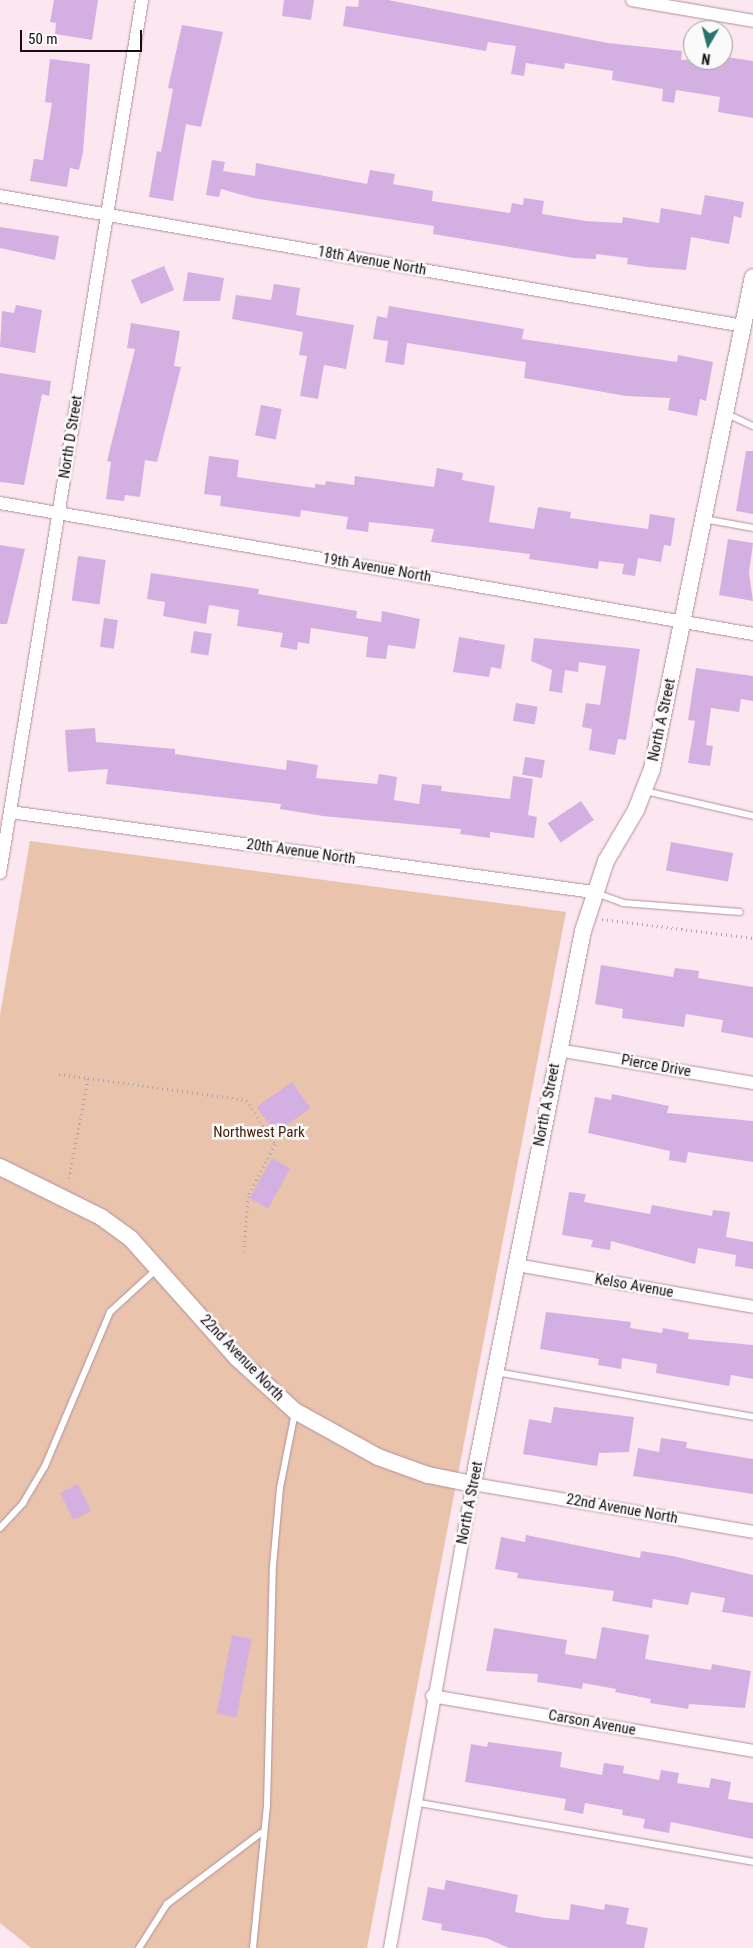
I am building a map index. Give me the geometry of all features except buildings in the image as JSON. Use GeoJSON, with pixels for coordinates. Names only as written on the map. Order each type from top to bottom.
{"type":"FeatureCollection","features":[{"type":"Feature","properties":{"kind":"street","name":"North D Street"},"geometry":{"type":"LineString","coordinates":[[0,873],[142,0]]}},
{"type":"Feature","properties":{"kind":"street"},"geometry":{"type":"LineString","coordinates":[[632,0],[753,21]]}},
{"type":"Feature","properties":{"kind":"street","name":"18th Avenue North"},"geometry":{"type":"LineString","coordinates":[[0,196],[743,326]]}},
{"type":"Feature","properties":{"kind":"street","name":"North A Street"},"geometry":{"type":"LineString","coordinates":[[390,1948],[432,1696],[558,1050],[586,917],[593,892],[644,791],[682,621],[753,279]]}},
{"type":"Feature","properties":{"kind":"street","name":"19th Avenue North"},"geometry":{"type":"LineString","coordinates":[[0,503],[753,634]]}},
{"type":"Feature","properties":{"kind":"street","name":"20th Avenue North"},"geometry":{"type":"LineString","coordinates":[[10,812],[593,892]]}},
{"type":"Feature","properties":{"kind":"street","name":"Pierce Drive"},"geometry":{"type":"LineString","coordinates":[[558,1050],[753,1083]]}},
{"type":"Feature","properties":{"kind":"street","name":"22nd Avenue North"},"geometry":{"type":"LineString","coordinates":[[0,1168],[101,1217],[160,1268],[236,1357],[295,1411],[378,1458],[428,1475],[473,1484],[753,1532]]}},
{"type":"Feature","properties":{"kind":"street","name":"Kelso Avenue"},"geometry":{"type":"LineString","coordinates":[[516,1265],[753,1307]]}},
{"type":"Feature","properties":{"kind":"street","name":"Carson Avenue"},"geometry":{"type":"LineString","coordinates":[[432,1696],[753,1750]]}},
{"type":"Feature","properties":{"kind":"lane"},"geometry":{"type":"LineString","coordinates":[[725,413],[753,426]]}},
{"type":"Feature","properties":{"kind":"lane"},"geometry":{"type":"LineString","coordinates":[[703,519],[753,528]]}},
{"type":"Feature","properties":{"kind":"lane"},"geometry":{"type":"LineString","coordinates":[[644,791],[753,816]]}},
{"type":"Feature","properties":{"kind":"lane"},"geometry":{"type":"LineString","coordinates":[[593,892],[623,903],[740,912]]}},
{"type":"Feature","properties":{"kind":"lane"},"geometry":{"type":"LineString","coordinates":[[0,1528],[23,1503],[46,1466],[110,1312],[160,1268]]}},
{"type":"Feature","properties":{"kind":"lane"},"geometry":{"type":"LineString","coordinates":[[495,1372],[753,1417]]}},
{"type":"Feature","properties":{"kind":"lane"},"geometry":{"type":"LineString","coordinates":[[253,1948],[261,1832],[267,1806],[273,1566],[280,1488],[295,1411]]}},
{"type":"Feature","properties":{"kind":"lane"},"geometry":{"type":"LineString","coordinates":[[414,1802],[753,1862]]}},
{"type":"Feature","properties":{"kind":"lane"},"geometry":{"type":"LineString","coordinates":[[139,1948],[167,1904],[261,1832]]}},
{"type":"Feature","properties":{"kind":"path"},"geometry":{"type":"LineString","coordinates":[[586,917],[753,938]]}},
{"type":"Feature","properties":{"kind":"path"},"geometry":{"type":"LineString","coordinates":[[59,1074],[246,1100],[275,1144],[248,1196],[244,1251]]}},
{"type":"Feature","properties":{"kind":"path"},"geometry":{"type":"LineString","coordinates":[[69,1178],[88,1078]]}},
{"type":"Feature","properties":{"kind":"green space","name":"Northwest Park"},"geometry":{"type":"Polygon","coordinates":[[[30,841],[566,912],[367,1948],[31,1948],[0,1923],[0,1015],[30,841]]]}}]}
